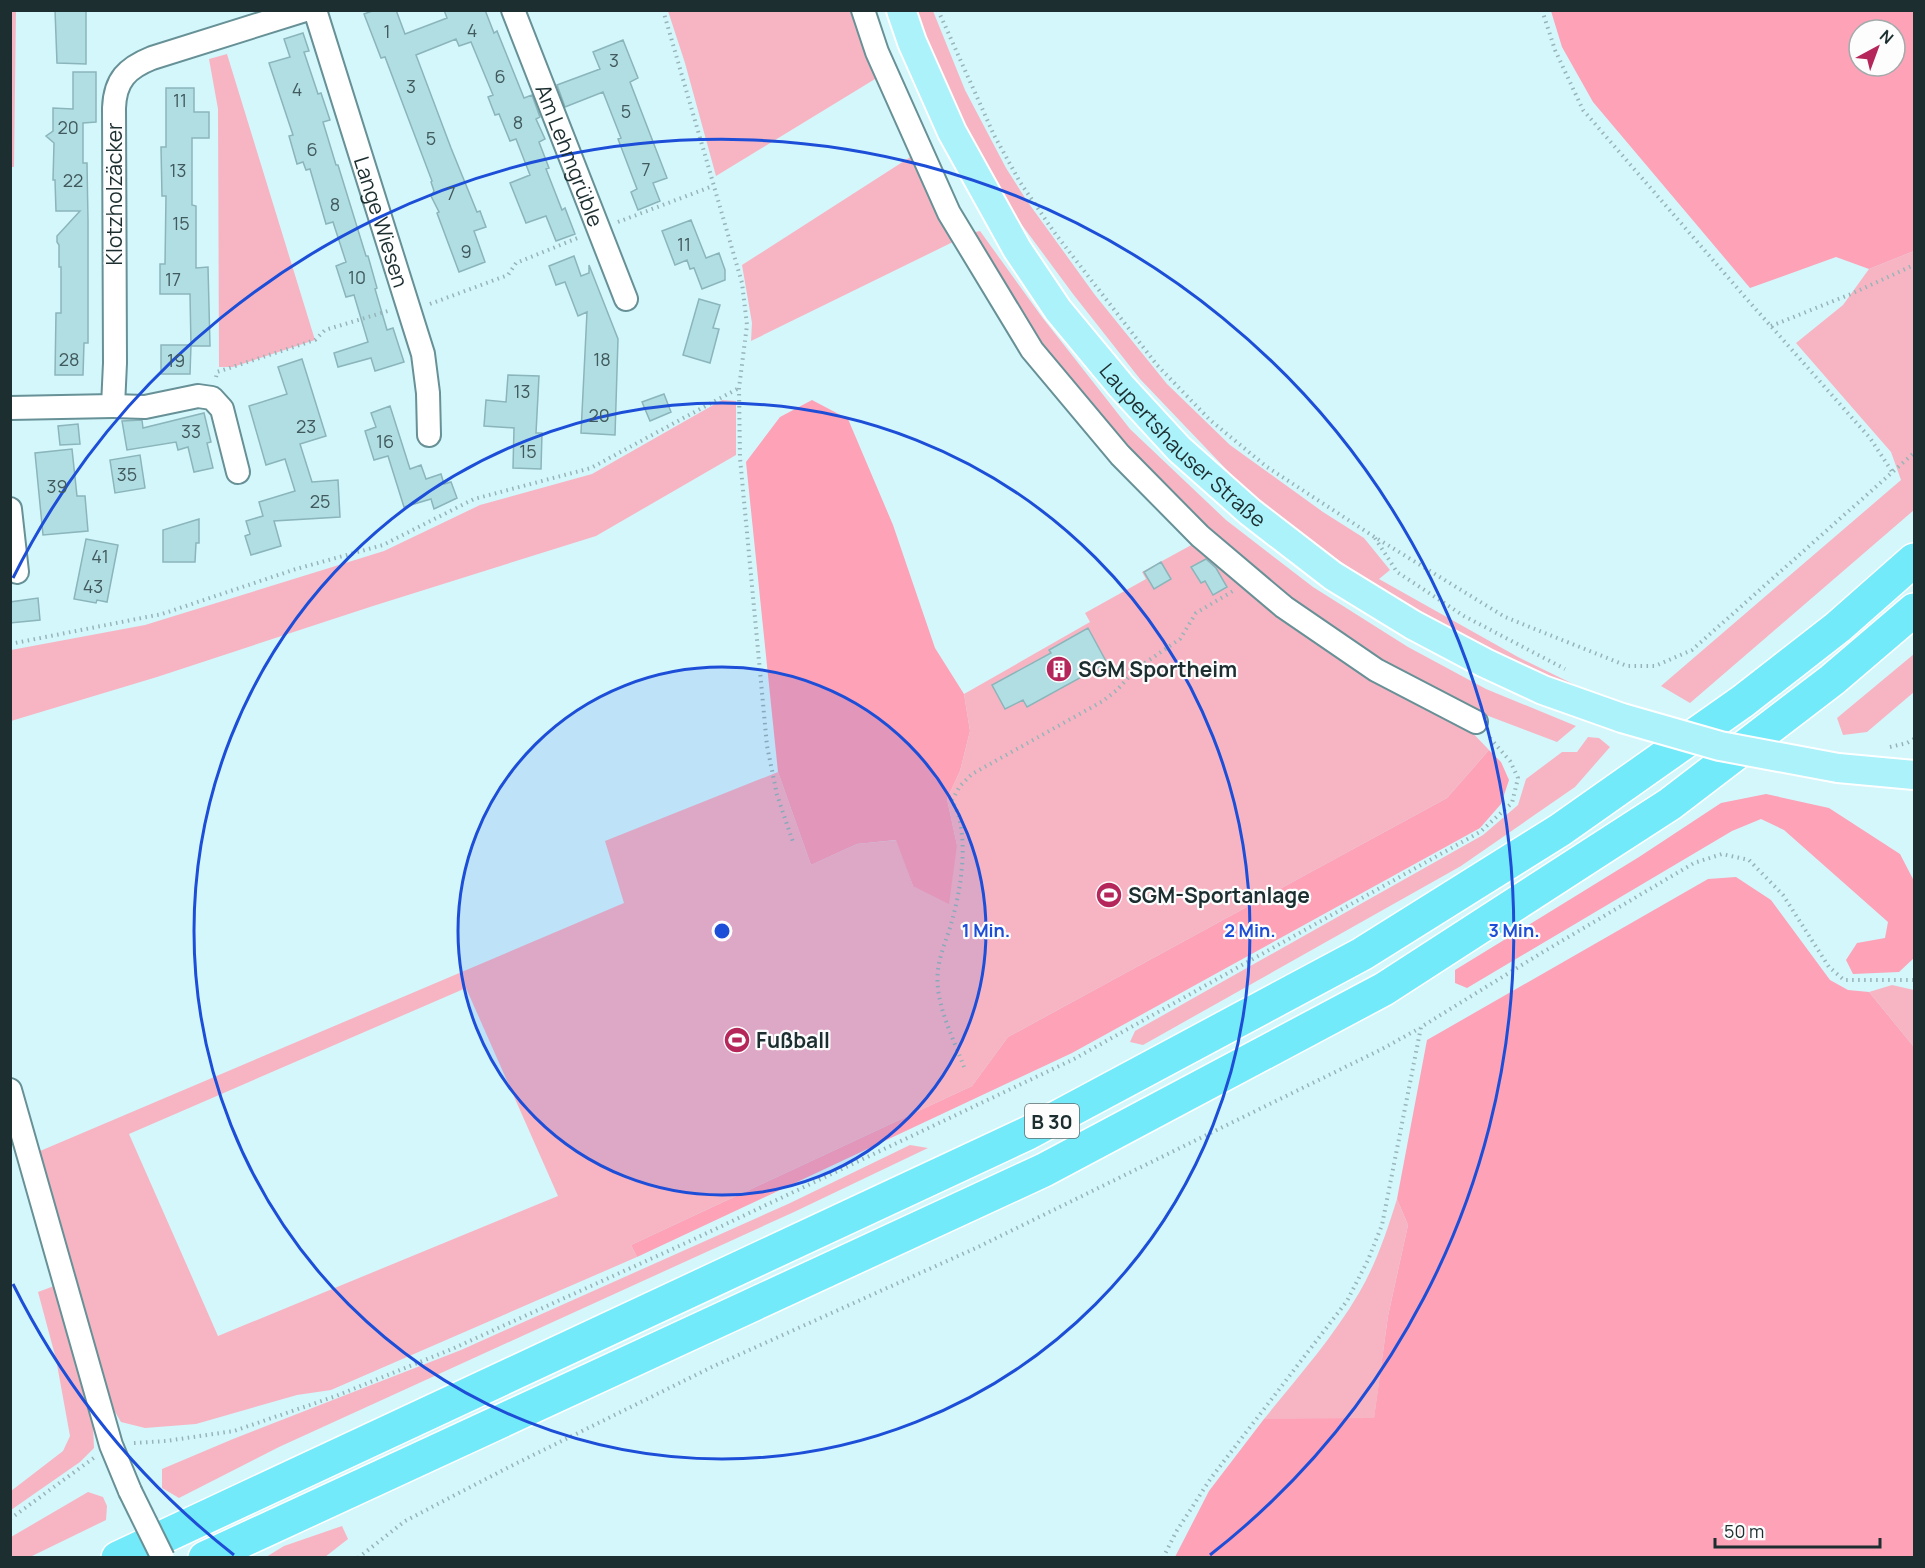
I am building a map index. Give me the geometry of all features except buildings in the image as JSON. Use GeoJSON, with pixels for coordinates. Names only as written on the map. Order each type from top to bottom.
{"type":"FeatureCollection","features":[{"type":"Feature","properties":{"kind":"highway","name":"B 30"},"geometry":{"type":"LineString","coordinates":[[118,1557],[1028,1133],[1362,954],[1560,830],[1743,701],[1838,627],[1914,560]]}},
{"type":"Feature","properties":{"kind":"highway","name":"B 30"},"geometry":{"type":"LineString","coordinates":[[205,1557],[1044,1170],[1384,989],[1670,804],[1832,680],[1914,610]]}},
{"type":"Feature","properties":{"kind":"main road","name":"Laupertshauser Straße"},"geometry":{"type":"LineString","coordinates":[[901,10],[912,42],[952,132],[1017,249],[1065,318],[1121,386],[1179,448],[1251,512],[1333,576],[1413,625],[1485,663],[1543,690],[1622,718],[1720,746],[1838,768],[1914,775]]}},
{"type":"Feature","properties":{"kind":"street","name":"Klotzholzäcker"},"geometry":{"type":"LineString","coordinates":[[113,406],[115,363],[114,108],[118,84],[129,71],[152,58],[305,10]]}},
{"type":"Feature","properties":{"kind":"street","name":"Lange Wiesen"},"geometry":{"type":"LineString","coordinates":[[315,10],[423,354],[428,393],[429,435]]}},
{"type":"Feature","properties":{"kind":"street","name":"Am Lehmgrüble"},"geometry":{"type":"LineString","coordinates":[[513,10],[626,299]]}},
{"type":"Feature","properties":{"kind":"street"},"geometry":{"type":"LineString","coordinates":[[863,10],[877,52],[949,213],[1032,350],[1120,455],[1180,516],[1284,607],[1376,670],[1476,722]]}},
{"type":"Feature","properties":{"kind":"street"},"geometry":{"type":"LineString","coordinates":[[10,408],[145,407],[198,396],[212,398],[222,410],[238,472]]}},
{"type":"Feature","properties":{"kind":"street"},"geometry":{"type":"LineString","coordinates":[[10,509],[17,572]]}},
{"type":"Feature","properties":{"kind":"street"},"geometry":{"type":"LineString","coordinates":[[1832,680],[1914,626]]}},
{"type":"Feature","properties":{"kind":"street"},"geometry":{"type":"LineString","coordinates":[[10,1090],[111,1445],[130,1491],[163,1557]]}},
{"type":"Feature","properties":{"kind":"path"},"geometry":{"type":"LineString","coordinates":[[663,10],[712,186],[742,283],[746,305],[747,325],[739,388],[740,458],[767,746],[777,795],[793,842]]}},
{"type":"Feature","properties":{"kind":"path"},"geometry":{"type":"LineString","coordinates":[[938,10],[994,135],[1020,182],[1054,232],[1157,365],[1210,420],[1267,467],[1373,536],[1505,617],[1627,666],[1655,666],[1692,650],[1914,453]]}},
{"type":"Feature","properties":{"kind":"path"},"geometry":{"type":"LineString","coordinates":[[1542,10],[1555,50],[1583,110],[1870,438],[1893,473]]}},
{"type":"Feature","properties":{"kind":"path"},"geometry":{"type":"LineString","coordinates":[[212,398],[217,372],[315,340],[325,330],[395,308],[421,308],[508,275],[516,263],[712,186]]}},
{"type":"Feature","properties":{"kind":"path"},"geometry":{"type":"LineString","coordinates":[[1771,326],[1851,294],[1914,265]]}},
{"type":"Feature","properties":{"kind":"path"},"geometry":{"type":"LineString","coordinates":[[10,644],[162,614],[296,569],[383,545],[474,500],[591,468],[739,388]]}},
{"type":"Feature","properties":{"kind":"path"},"geometry":{"type":"LineString","coordinates":[[1373,536],[1397,572],[1464,616],[1568,671]]}},
{"type":"Feature","properties":{"kind":"path"},"geometry":{"type":"LineString","coordinates":[[964,1067],[938,987],[938,969],[954,915],[961,876],[960,820],[952,800],[960,786],[972,774],[1103,701],[1117,690],[1136,669],[1179,639],[1196,613],[1251,580]]}},
{"type":"Feature","properties":{"kind":"path"},"geometry":{"type":"LineString","coordinates":[[10,1519],[111,1445],[166,1441],[234,1431],[347,1392],[452,1349],[688,1242],[1074,1059],[1480,832],[1512,803],[1518,778],[1510,761],[1476,722]]}},
{"type":"Feature","properties":{"kind":"path"},"geometry":{"type":"LineString","coordinates":[[358,1557],[405,1521],[509,1467],[714,1366],[978,1247],[1382,1049],[1694,863],[1722,854],[1749,860],[1783,895],[1829,967],[1844,980],[1914,981]]}},
{"type":"Feature","properties":{"kind":"path"},"geometry":{"type":"LineString","coordinates":[[1163,1557],[1176,1532],[1211,1478],[1347,1301],[1368,1260],[1382,1225],[1420,1027]]}},
{"type":"Feature","properties":{"kind":"shaded area"},"geometry":{"type":"Polygon","coordinates":[[[16,10],[14,167],[11,167],[10,11],[16,10]]]}},
{"type":"Feature","properties":{"kind":"shaded area"},"geometry":{"type":"Polygon","coordinates":[[[668,11],[858,11],[880,76],[716,176],[668,11]]]}},
{"type":"Feature","properties":{"kind":"shaded area"},"geometry":{"type":"Polygon","coordinates":[[[914,11],[933,11],[965,90],[1006,168],[1095,295],[1167,384],[1230,445],[1323,512],[1364,538],[1390,570],[1379,579],[1518,657],[1612,703],[1468,644],[1406,606],[1316,545],[1246,490],[1140,379],[1022,225],[976,156],[941,81],[914,11]]]}},
{"type":"Feature","properties":{"kind":"shaded area"},"geometry":{"type":"Polygon","coordinates":[[[1551,11],[1914,11],[1914,251],[1869,269],[1836,257],[1750,288],[1593,102],[1562,47],[1551,11]]]}},
{"type":"Feature","properties":{"kind":"shaded area"},"geometry":{"type":"Polygon","coordinates":[[[227,54],[315,340],[233,367],[219,367],[218,109],[209,59],[227,54]]]}},
{"type":"Feature","properties":{"kind":"shaded area"},"geometry":{"type":"Polygon","coordinates":[[[915,154],[957,240],[751,341],[752,323],[742,265],[915,154]]]}},
{"type":"Feature","properties":{"kind":"shaded area"},"geometry":{"type":"Polygon","coordinates":[[[980,231],[1042,317],[1130,429],[1226,520],[1313,587],[1408,647],[1486,689],[1576,726],[1557,742],[1470,709],[1370,654],[1274,586],[1196,519],[1125,452],[1036,343],[967,234],[980,231]]]}},
{"type":"Feature","properties":{"kind":"shaded area"},"geometry":{"type":"Polygon","coordinates":[[[1914,251],[1914,510],[1690,703],[1661,686],[1901,480],[1891,452],[1796,343],[1843,305],[1869,269],[1914,251]]]}},
{"type":"Feature","properties":{"kind":"shaded area"},"geometry":{"type":"Polygon","coordinates":[[[722,400],[736,401],[736,455],[596,536],[157,677],[11,721],[11,650],[145,625],[384,551],[480,505],[592,474],[722,400]]]}},
{"type":"Feature","properties":{"kind":"shaded area"},"geometry":{"type":"Polygon","coordinates":[[[812,400],[848,419],[893,525],[935,648],[964,694],[970,731],[960,771],[947,799],[957,845],[949,904],[913,886],[896,840],[857,844],[811,865],[778,772],[746,462],[780,417],[812,400]]]}},
{"type":"Feature","properties":{"kind":"shaded area","name":"SGM-Sportanlage"},"geometry":{"type":"Polygon","coordinates":[[[1195,543],[1467,727],[1489,750],[1447,798],[1008,1037],[972,1086],[631,1245],[637,1257],[331,1390],[297,1395],[196,1424],[145,1428],[121,1422],[108,1400],[83,1322],[40,1151],[624,903],[605,841],[778,772],[811,865],[857,844],[897,840],[913,886],[957,845],[947,799],[960,771],[970,731],[964,694],[1090,622],[1085,613],[1146,579],[1142,572],[1195,543]],[[466,988],[129,1134],[218,1336],[558,1196],[466,988]]]}},
{"type":"Feature","properties":{"kind":"shaded area"},"geometry":{"type":"Polygon","coordinates":[[[1914,654],[1914,692],[1867,732],[1843,735],[1837,718],[1914,654]]]}},
{"type":"Feature","properties":{"kind":"shaded area"},"geometry":{"type":"Polygon","coordinates":[[[1588,737],[1599,738],[1610,747],[1575,787],[1461,866],[1143,1045],[1130,1042],[1135,1031],[1483,835],[1518,805],[1526,779],[1562,752],[1577,752],[1588,737]]]}},
{"type":"Feature","properties":{"kind":"shaded area"},"geometry":{"type":"Polygon","coordinates":[[[1489,750],[1501,762],[1509,780],[1501,804],[1480,828],[1072,1053],[637,1257],[631,1245],[972,1086],[1008,1037],[1447,798],[1489,750]]]}},
{"type":"Feature","properties":{"kind":"shaded area"},"geometry":{"type":"Polygon","coordinates":[[[1766,794],[1829,808],[1900,854],[1914,881],[1914,958],[1899,972],[1853,974],[1846,960],[1857,943],[1885,938],[1888,922],[1784,830],[1761,819],[1732,831],[1467,988],[1455,983],[1455,970],[1639,857],[1721,803],[1766,794]]]}},
{"type":"Feature","properties":{"kind":"shaded area"},"geometry":{"type":"Polygon","coordinates":[[[1736,877],[1771,900],[1830,980],[1848,990],[1869,992],[1914,1047],[1914,1557],[1175,1557],[1209,1491],[1264,1419],[1374,1418],[1388,1316],[1408,1225],[1397,1199],[1427,1040],[1708,879],[1736,877]]]}},
{"type":"Feature","properties":{"kind":"shaded area"},"geometry":{"type":"Polygon","coordinates":[[[1892,985],[1914,990],[1914,1047],[1869,992],[1892,985]]]}},
{"type":"Feature","properties":{"kind":"shaded area"},"geometry":{"type":"Polygon","coordinates":[[[910,1145],[928,1148],[794,1212],[279,1447],[179,1498],[162,1488],[162,1469],[461,1350],[788,1204],[910,1145]]]}},
{"type":"Feature","properties":{"kind":"shaded area"},"geometry":{"type":"Polygon","coordinates":[[[1397,1199],[1408,1225],[1388,1316],[1374,1419],[1264,1419],[1349,1310],[1376,1259],[1397,1199]]]}},
{"type":"Feature","properties":{"kind":"shaded area"},"geometry":{"type":"Polygon","coordinates":[[[54,1286],[93,1425],[94,1448],[80,1462],[11,1510],[11,1491],[63,1451],[70,1436],[56,1359],[38,1292],[54,1286]]]}},
{"type":"Feature","properties":{"kind":"shaded area"},"geometry":{"type":"Polygon","coordinates":[[[88,1492],[103,1497],[107,1506],[106,1520],[30,1557],[11,1557],[11,1537],[88,1492]]]}},
{"type":"Feature","properties":{"kind":"shaded area"},"geometry":{"type":"Polygon","coordinates":[[[342,1526],[348,1539],[325,1557],[266,1557],[284,1546],[342,1526]]]}},
{"type":"Feature","properties":{"kind":"place","name":"SGM Sportheim"},"geometry":{"type":"Point","coordinates":[1059,669]}},
{"type":"Feature","properties":{"kind":"place","name":"SGM-Sportanlage"},"geometry":{"type":"Point","coordinates":[1109,895]}},
{"type":"Feature","properties":{"kind":"place","name":"Fußball"},"geometry":{"type":"Point","coordinates":[737,1040]}}]}
